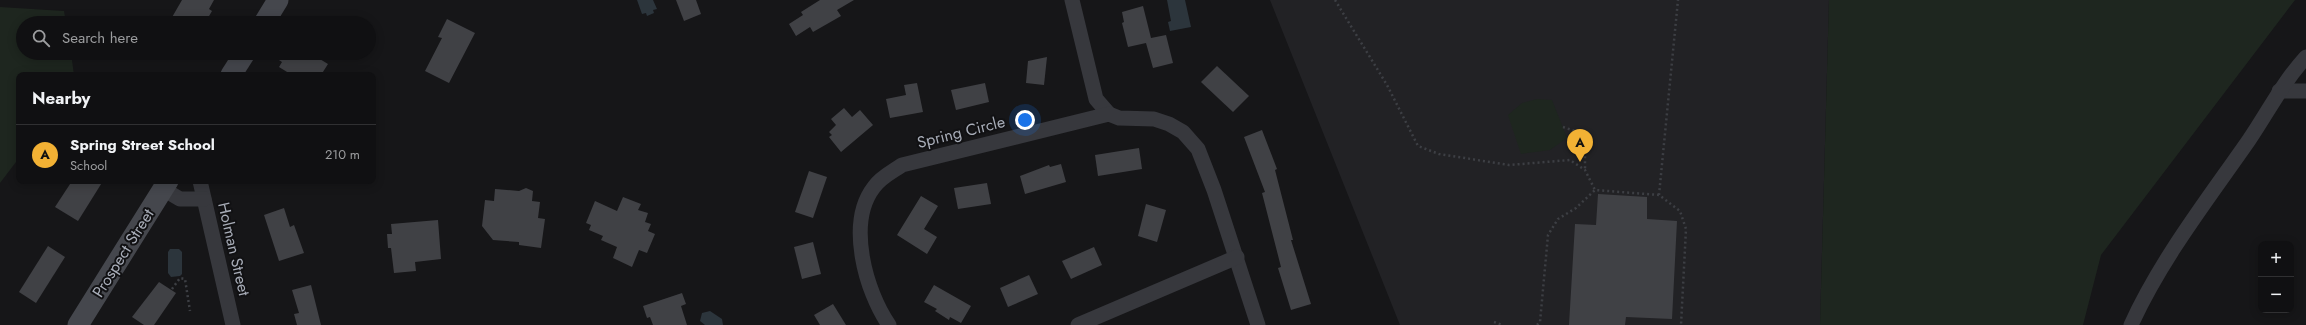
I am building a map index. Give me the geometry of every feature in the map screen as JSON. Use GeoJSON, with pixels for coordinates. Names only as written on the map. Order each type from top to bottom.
{"type":"FeatureCollection","features":[{"type":"Feature","properties":{"kind":"street"},"geometry":{"type":"LineString","coordinates":[[268,16],[278,0]]}},
{"type":"Feature","properties":{"kind":"street"},"geometry":{"type":"LineString","coordinates":[[1072,0],[1096,99],[1109,114]]}},
{"type":"Feature","properties":{"kind":"street"},"geometry":{"type":"LineString","coordinates":[[2132,325],[2180,240],[2255,131],[2293,71],[2306,57]]}},
{"type":"Feature","properties":{"kind":"street"},"geometry":{"type":"LineString","coordinates":[[233,72],[241,60]]}},
{"type":"Feature","properties":{"kind":"street"},"geometry":{"type":"LineString","coordinates":[[2279,92],[2306,91]]}},
{"type":"Feature","properties":{"kind":"street","name":"Spring Circle"},"geometry":{"type":"LineString","coordinates":[[889,325],[867,276],[860,247],[859,229],[863,209],[872,189],[881,179],[902,165],[1109,114],[1119,118],[1154,119],[1169,124],[1183,132],[1198,149],[1237,257],[1258,325]]}},
{"type":"Feature","properties":{"kind":"street","name":"Holman Street"},"geometry":{"type":"LineString","coordinates":[[201,184],[233,325]]}},
{"type":"Feature","properties":{"kind":"street"},"geometry":{"type":"LineString","coordinates":[[166,185],[180,198],[204,199]]}},
{"type":"Feature","properties":{"kind":"street","name":"Prospect Street"},"geometry":{"type":"LineString","coordinates":[[78,325],[166,185]]}},
{"type":"Feature","properties":{"kind":"street"},"geometry":{"type":"LineString","coordinates":[[1078,325],[1237,257]]}},
{"type":"Feature","properties":{"kind":"path"},"geometry":{"type":"LineString","coordinates":[[1335,0],[1388,85],[1418,146],[1439,154],[1509,165],[1570,160],[1585,170]]}},
{"type":"Feature","properties":{"kind":"path"},"geometry":{"type":"LineString","coordinates":[[1659,195],[1678,0]]}},
{"type":"Feature","properties":{"kind":"path"},"geometry":{"type":"LineString","coordinates":[[1563,127],[1575,131],[1585,154],[1585,170],[1595,190]]}},
{"type":"Feature","properties":{"kind":"path"},"geometry":{"type":"LineString","coordinates":[[1537,325],[1540,322],[1548,235],[1558,219],[1576,208],[1595,190],[1659,195],[1680,211],[1686,229],[1681,325]]}},
{"type":"Feature","properties":{"kind":"path"},"geometry":{"type":"LineString","coordinates":[[172,288],[180,278],[185,279],[190,311]]}},
{"type":"Feature","properties":{"kind":"path"},"geometry":{"type":"LineString","coordinates":[[1494,322],[1502,325]]}},
{"type":"Feature","properties":{"kind":"shaded area"},"geometry":{"type":"Polygon","coordinates":[[[637,0],[653,0],[657,9],[653,10],[654,13],[647,16],[646,13],[642,14],[637,0]]]}},
{"type":"Feature","properties":{"kind":"shaded area"},"geometry":{"type":"Polygon","coordinates":[[[1167,0],[1185,0],[1191,27],[1170,31],[1168,22],[1171,21],[1167,0]]]}},
{"type":"Feature","properties":{"kind":"shaded area"},"geometry":{"type":"Polygon","coordinates":[[[1270,0],[1829,0],[1820,325],[1400,325],[1270,0]]]}},
{"type":"Feature","properties":{"kind":"shaded area"},"geometry":{"type":"Polygon","coordinates":[[[1829,0],[2295,0],[2101,255],[2083,325],[1820,325],[1829,0]]]}},
{"type":"Feature","properties":{"kind":"shaded area"},"geometry":{"type":"Polygon","coordinates":[[[0,7],[64,11],[65,16],[16,16],[16,60],[72,60],[74,72],[16,72],[16,162],[0,183],[0,7]]]}},
{"type":"Feature","properties":{"kind":"shaded area"},"geometry":{"type":"Polygon","coordinates":[[[1537,99],[1552,100],[1567,138],[1550,150],[1521,154],[1508,115],[1522,103],[1537,99]]]}},
{"type":"Feature","properties":{"kind":"shaded area"},"geometry":{"type":"Polygon","coordinates":[[[170,249],[179,249],[182,252],[182,274],[180,276],[171,277],[168,273],[168,252],[170,249]]]}},
{"type":"Feature","properties":{"kind":"shaded area"},"geometry":{"type":"Polygon","coordinates":[[[710,311],[722,319],[723,325],[705,325],[700,321],[702,313],[710,311]]]}},
{"type":"Feature","properties":{"kind":"building"},"geometry":{"type":"Polygon","coordinates":[[[182,0],[214,0],[209,9],[212,11],[209,16],[173,16],[182,0]]]}},
{"type":"Feature","properties":{"kind":"building"},"geometry":{"type":"Polygon","coordinates":[[[676,0],[696,0],[701,14],[684,21],[676,0]]]}},
{"type":"Feature","properties":{"kind":"building"},"geometry":{"type":"Polygon","coordinates":[[[820,0],[854,0],[837,10],[841,16],[813,32],[810,27],[796,36],[789,24],[803,15],[801,12],[820,0]]]}},
{"type":"Feature","properties":{"kind":"building"},"geometry":{"type":"Polygon","coordinates":[[[1143,6],[1151,38],[1166,35],[1173,63],[1153,68],[1146,43],[1128,47],[1122,23],[1124,22],[1122,12],[1143,6]]]}},
{"type":"Feature","properties":{"kind":"building"},"geometry":{"type":"Polygon","coordinates":[[[447,19],[475,33],[449,83],[425,71],[442,38],[438,37],[447,19]]]}},
{"type":"Feature","properties":{"kind":"building"},"geometry":{"type":"Polygon","coordinates":[[[1047,57],[1044,85],[1026,83],[1028,61],[1047,57]]]}},
{"type":"Feature","properties":{"kind":"building"},"geometry":{"type":"Polygon","coordinates":[[[279,60],[321,60],[328,64],[323,72],[287,72],[279,67],[282,62],[279,60]]]}},
{"type":"Feature","properties":{"kind":"building"},"geometry":{"type":"Polygon","coordinates":[[[1217,66],[1249,96],[1233,112],[1201,82],[1217,66]]]}},
{"type":"Feature","properties":{"kind":"building"},"geometry":{"type":"Polygon","coordinates":[[[917,83],[923,112],[890,118],[886,99],[906,95],[904,85],[917,83]]]}},
{"type":"Feature","properties":{"kind":"building"},"geometry":{"type":"Polygon","coordinates":[[[985,83],[989,102],[956,110],[951,90],[985,83]]]}},
{"type":"Feature","properties":{"kind":"building"},"geometry":{"type":"Polygon","coordinates":[[[844,108],[852,117],[860,110],[873,125],[841,152],[829,137],[832,135],[829,132],[836,125],[831,119],[844,108]]]}},
{"type":"Feature","properties":{"kind":"building"},"geometry":{"type":"Polygon","coordinates":[[[1262,130],[1277,169],[1275,170],[1293,240],[1291,240],[1311,304],[1291,310],[1278,268],[1281,267],[1262,193],[1265,192],[1244,137],[1262,130]]]}},
{"type":"Feature","properties":{"kind":"building"},"geometry":{"type":"Polygon","coordinates":[[[1139,148],[1142,169],[1098,176],[1095,155],[1139,148]]]}},
{"type":"Feature","properties":{"kind":"building"},"geometry":{"type":"Polygon","coordinates":[[[1061,164],[1066,182],[1025,194],[1020,176],[1049,165],[1050,167],[1061,164]]]}},
{"type":"Feature","properties":{"kind":"building"},"geometry":{"type":"Polygon","coordinates":[[[809,171],[827,177],[813,218],[795,212],[809,171]]]}},
{"type":"Feature","properties":{"kind":"building"},"geometry":{"type":"Polygon","coordinates":[[[987,183],[991,204],[958,209],[954,188],[987,183]]]}},
{"type":"Feature","properties":{"kind":"building"},"geometry":{"type":"Polygon","coordinates":[[[70,184],[101,184],[78,221],[55,207],[70,184]]]}},
{"type":"Feature","properties":{"kind":"building"},"geometry":{"type":"Polygon","coordinates":[[[526,188],[533,191],[532,201],[540,202],[538,218],[545,219],[541,248],[519,245],[519,242],[493,240],[482,226],[485,200],[494,201],[495,189],[519,191],[526,188]]]}},
{"type":"Feature","properties":{"kind":"building"},"geometry":{"type":"Polygon","coordinates":[[[1598,194],[1647,197],[1647,219],[1677,221],[1672,319],[1626,317],[1625,325],[1569,325],[1575,224],[1596,225],[1598,194]]]}},
{"type":"Feature","properties":{"kind":"building"},"geometry":{"type":"Polygon","coordinates":[[[921,196],[938,206],[924,229],[937,237],[927,254],[897,235],[921,196]]]}},
{"type":"Feature","properties":{"kind":"building"},"geometry":{"type":"Polygon","coordinates":[[[623,197],[641,204],[638,210],[648,213],[645,222],[651,224],[648,231],[655,234],[647,253],[639,250],[632,267],[613,258],[617,247],[601,240],[603,236],[589,230],[591,225],[586,223],[595,201],[617,211],[623,197]]]}},
{"type":"Feature","properties":{"kind":"building"},"geometry":{"type":"Polygon","coordinates":[[[1146,204],[1166,210],[1157,242],[1138,236],[1146,204]]]}},
{"type":"Feature","properties":{"kind":"building"},"geometry":{"type":"Polygon","coordinates":[[[284,208],[290,227],[294,225],[304,253],[279,261],[264,215],[284,208]]]}},
{"type":"Feature","properties":{"kind":"building"},"geometry":{"type":"Polygon","coordinates":[[[438,220],[441,259],[415,262],[416,271],[394,273],[391,248],[388,248],[387,234],[392,234],[391,224],[438,220]]]}},
{"type":"Feature","properties":{"kind":"building"},"geometry":{"type":"Polygon","coordinates":[[[813,242],[821,274],[802,279],[794,247],[813,242]]]}},
{"type":"Feature","properties":{"kind":"building"},"geometry":{"type":"Polygon","coordinates":[[[48,246],[65,257],[36,303],[19,292],[48,246]]]}},
{"type":"Feature","properties":{"kind":"building"},"geometry":{"type":"Polygon","coordinates":[[[1094,247],[1102,265],[1071,279],[1062,261],[1094,247]]]}},
{"type":"Feature","properties":{"kind":"building"},"geometry":{"type":"Polygon","coordinates":[[[1029,275],[1038,294],[1008,307],[1000,288],[1029,275]]]}},
{"type":"Feature","properties":{"kind":"building"},"geometry":{"type":"Polygon","coordinates":[[[159,282],[176,293],[154,325],[144,325],[132,317],[159,282]]]}},
{"type":"Feature","properties":{"kind":"building"},"geometry":{"type":"Polygon","coordinates":[[[311,285],[321,325],[297,325],[294,314],[299,313],[292,290],[311,285]]]}},
{"type":"Feature","properties":{"kind":"building"},"geometry":{"type":"Polygon","coordinates":[[[934,285],[971,306],[961,323],[950,317],[949,320],[935,311],[937,309],[924,302],[934,285]]]}},
{"type":"Feature","properties":{"kind":"building"},"geometry":{"type":"Polygon","coordinates":[[[682,293],[686,304],[681,306],[687,325],[653,325],[650,317],[647,318],[643,306],[682,293]]]}},
{"type":"Feature","properties":{"kind":"building"},"geometry":{"type":"Polygon","coordinates":[[[833,304],[846,325],[820,325],[814,315],[833,304]]]}},
{"type":"Feature","properties":{"kind":"place","name":"Spring Street School"},"geometry":{"type":"Point","coordinates":[1580,162]}}]}
